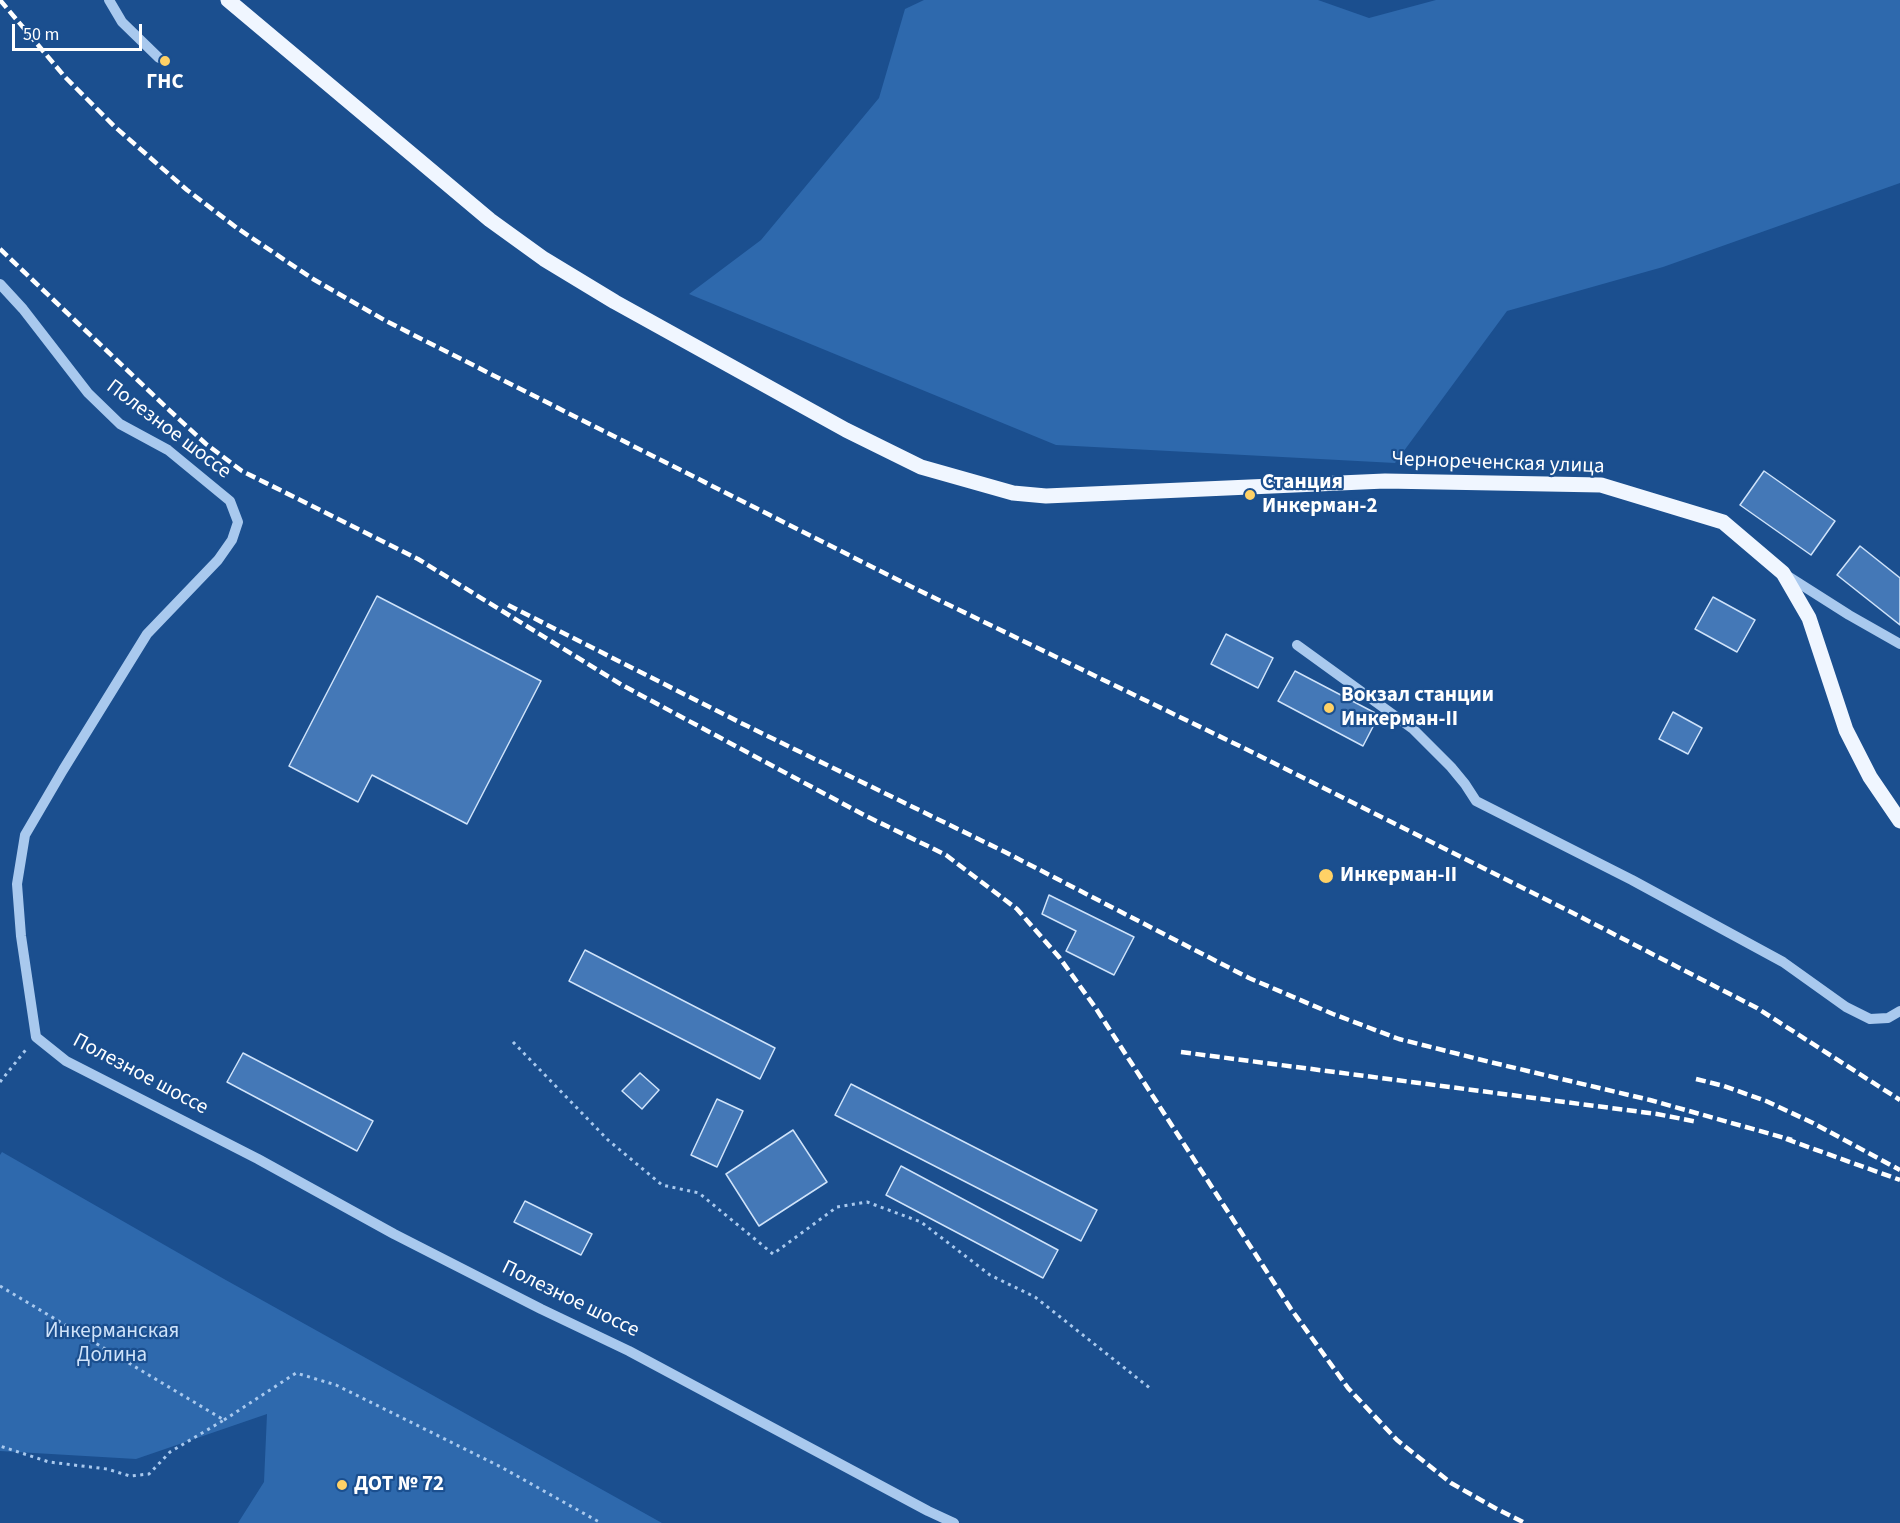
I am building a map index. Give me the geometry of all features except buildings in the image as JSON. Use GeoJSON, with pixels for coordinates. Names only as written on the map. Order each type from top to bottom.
{"type":"FeatureCollection","features":[{"type":"Feature","properties":{"kind":"main road","name":"Чернореченская улица"},"geometry":{"type":"LineString","coordinates":[[228,0],[490,220],[544,260],[846,430],[921,467],[1013,493],[1046,496],[1385,481],[1601,485],[1723,522],[1784,573],[1809,618],[1846,730],[1870,777],[1900,821]]}},
{"type":"Feature","properties":{"kind":"street"},"geometry":{"type":"LineString","coordinates":[[109,0],[122,22],[159,58]]}},
{"type":"Feature","properties":{"kind":"street","name":"Полезное шоссе"},"geometry":{"type":"LineString","coordinates":[[0,284],[23,309],[88,393],[120,424],[168,450],[230,501],[238,522],[232,540],[218,560],[147,634],[25,836],[17,884],[21,936],[36,1037],[66,1061],[258,1159],[394,1234],[629,1351],[954,1523]]}},
{"type":"Feature","properties":{"kind":"street"},"geometry":{"type":"LineString","coordinates":[[1784,573],[1849,615],[1900,644]]}},
{"type":"Feature","properties":{"kind":"street"},"geometry":{"type":"LineString","coordinates":[[1297,645],[1413,729],[1451,767],[1476,801],[1632,880],[1783,962],[1846,1007],[1870,1018],[1888,1018],[1900,1011]]}},
{"type":"Feature","properties":{"kind":"path"},"geometry":{"type":"LineString","coordinates":[[0,1082],[36,1037]]}},
{"type":"Feature","properties":{"kind":"path"},"geometry":{"type":"LineString","coordinates":[[513,1042],[608,1140],[662,1185],[699,1192],[773,1254],[837,1208],[867,1202],[921,1222],[990,1275],[1035,1298],[1151,1389]]}},
{"type":"Feature","properties":{"kind":"path"},"geometry":{"type":"LineString","coordinates":[[0,1286],[224,1420]]}},
{"type":"Feature","properties":{"kind":"path"},"geometry":{"type":"LineString","coordinates":[[0,1446],[50,1462],[107,1469],[130,1476],[149,1474],[170,1452],[296,1373],[336,1385],[501,1467],[601,1523]]}},
{"type":"Feature","properties":{"kind":"green space"},"geometry":{"type":"Polygon","coordinates":[[[924,0],[1318,0],[1369,18],[1436,0],[1900,0],[1900,183],[1663,267],[1507,311],[1395,463],[1056,445],[689,294],[761,240],[879,98],[905,9],[924,0]]]}},
{"type":"Feature","properties":{"kind":"green space","name":"Инкерманская Долина"},"geometry":{"type":"Polygon","coordinates":[[[2,1152],[224,1279],[662,1523],[238,1523],[264,1482],[267,1414],[136,1459],[0,1451],[0,1155],[2,1152]]]}},
{"type":"Feature","properties":{"kind":"railway"},"geometry":{"type":"LineString","coordinates":[[0,0],[65,77],[114,126],[187,190],[237,228],[313,279],[386,321],[912,587],[1256,754],[1757,1008],[1900,1100]]}},
{"type":"Feature","properties":{"kind":"railway"},"geometry":{"type":"LineString","coordinates":[[0,249],[206,444],[242,471],[418,559],[622,685],[864,815],[946,855],[1017,909],[1059,957],[1095,1007],[1291,1309],[1348,1388],[1397,1440],[1451,1483],[1525,1523]]}},
{"type":"Feature","properties":{"kind":"railway"},"geometry":{"type":"LineString","coordinates":[[508,605],[743,724],[1005,852],[1249,978],[1333,1014],[1399,1039],[1650,1100],[1792,1140]]}},
{"type":"Feature","properties":{"kind":"railway"},"geometry":{"type":"LineString","coordinates":[[1181,1052],[1657,1114],[1698,1122]]}},
{"type":"Feature","properties":{"kind":"railway"},"geometry":{"type":"LineString","coordinates":[[1696,1079],[1766,1101],[1813,1123],[1900,1170]]}},
{"type":"Feature","properties":{"kind":"railway"},"geometry":{"type":"LineString","coordinates":[[1786,1139],[1900,1180]]}},
{"type":"Feature","properties":{"kind":"place","name":"ГНС"},"geometry":{"type":"Point","coordinates":[165,61]}},
{"type":"Feature","properties":{"kind":"place","name":"Станция Инкерман-2"},"geometry":{"type":"Point","coordinates":[1250,495]}},
{"type":"Feature","properties":{"kind":"place","name":"Вокзал станции Инкерман-II"},"geometry":{"type":"Point","coordinates":[1329,708]}},
{"type":"Feature","properties":{"kind":"place","name":"Инкерман-II"},"geometry":{"type":"Point","coordinates":[1326,876]}},
{"type":"Feature","properties":{"kind":"place","name":"ДОТ № 72"},"geometry":{"type":"Point","coordinates":[342,1485]}}]}
